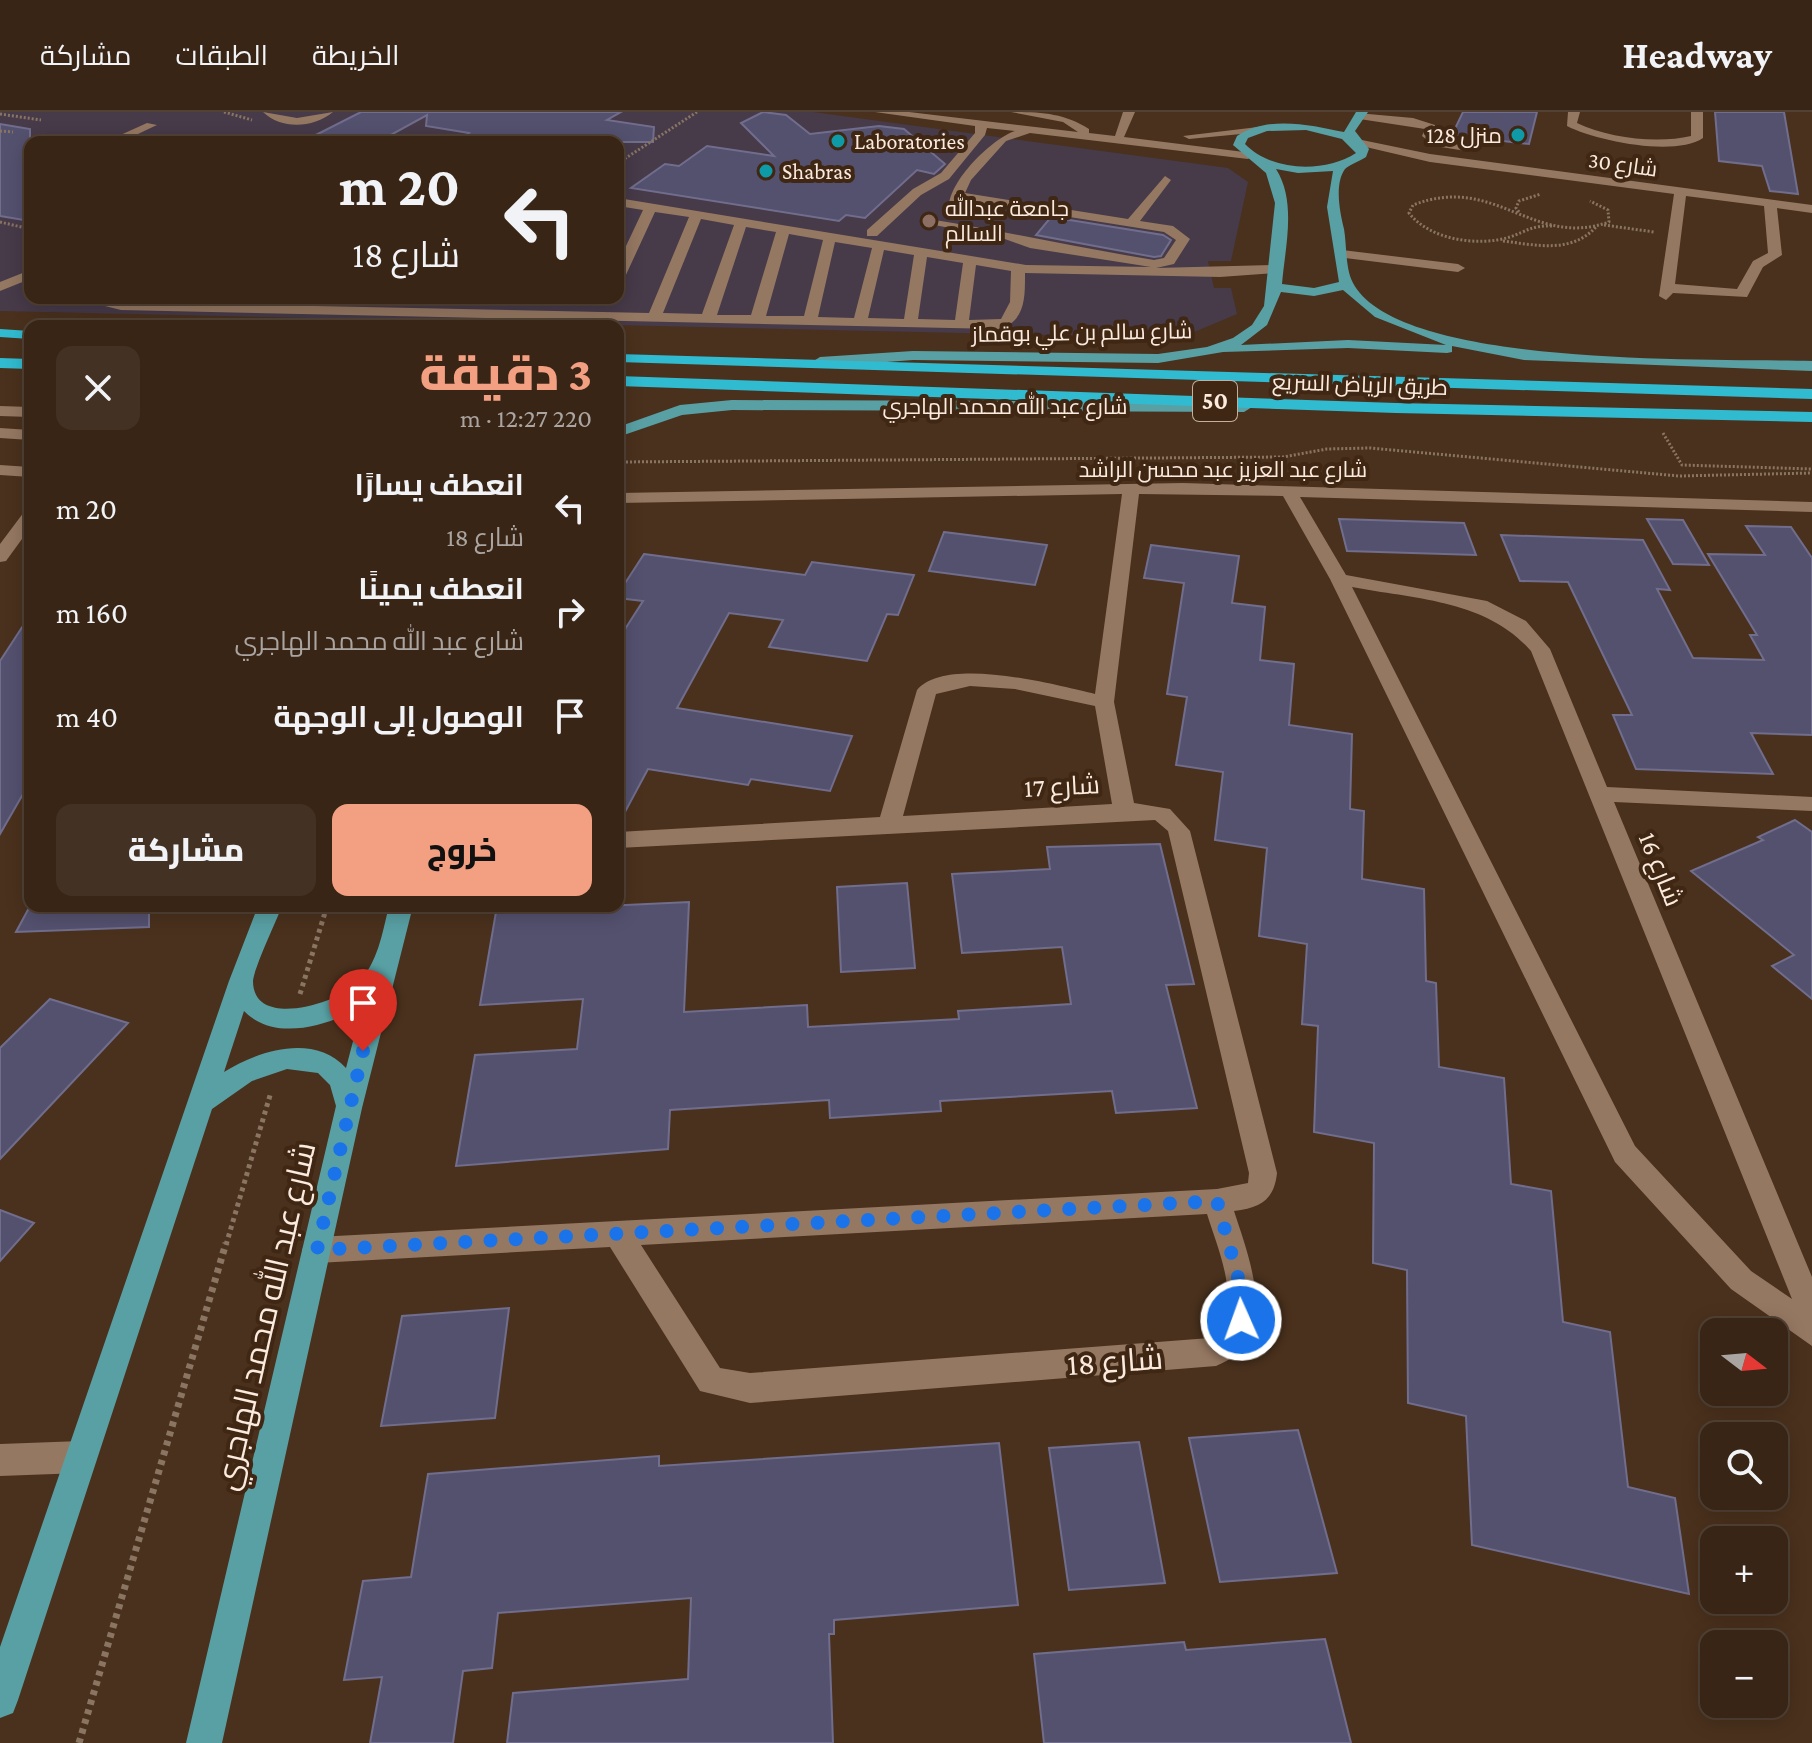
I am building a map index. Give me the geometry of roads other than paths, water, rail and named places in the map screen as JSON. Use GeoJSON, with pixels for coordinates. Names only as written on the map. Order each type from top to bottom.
{"type":"FeatureCollection","features":[{"type":"Feature","properties":{"kind":"highway"},"geometry":{"type":"LineString","coordinates":[[0,333],[24,335]]}},
{"type":"Feature","properties":{"kind":"highway"},"geometry":{"type":"LineString","coordinates":[[0,345],[24,345]]}},
{"type":"Feature","properties":{"kind":"highway","name":"طريق الرياض السريع"},"geometry":{"type":"LineString","coordinates":[[624,358],[1812,394]]}},
{"type":"Feature","properties":{"kind":"highway"},"geometry":{"type":"LineString","coordinates":[[0,363],[24,364]]}},
{"type":"Feature","properties":{"kind":"highway"},"geometry":{"type":"LineString","coordinates":[[1465,383],[1553,376],[1812,381]]}},
{"type":"Feature","properties":{"kind":"highway","name":"طريق الرياض السريع"},"geometry":{"type":"LineString","coordinates":[[624,381],[1396,408],[1812,417]]}},
{"type":"Feature","properties":{"kind":"main road"},"geometry":{"type":"LineString","coordinates":[[1274,127],[1305,113]]}},
{"type":"Feature","properties":{"kind":"main road"},"geometry":{"type":"LineString","coordinates":[[1360,114],[1349,131],[1363,149],[1348,164],[1332,197],[1346,285],[1358,298],[1380,313],[1443,340],[1486,352]]}},
{"type":"Feature","properties":{"kind":"main road"},"geometry":{"type":"LineString","coordinates":[[1348,164],[1302,169],[1255,158],[1240,141],[1258,130],[1274,127],[1317,128],[1355,141]]}},
{"type":"Feature","properties":{"kind":"main road","name":"شارع سالم بن علي بوقماز"},"geometry":{"type":"LineString","coordinates":[[820,362],[874,356],[1105,358],[1209,351],[1244,339],[1261,324],[1272,306],[1283,201],[1279,180],[1255,158]]}},
{"type":"Feature","properties":{"kind":"main road"},"geometry":{"type":"LineString","coordinates":[[1274,287],[1314,292],[1346,285]]}},
{"type":"Feature","properties":{"kind":"main road"},"geometry":{"type":"LineString","coordinates":[[1209,351],[1348,344],[1577,360],[1812,366]]}},
{"type":"Feature","properties":{"kind":"main road","name":"شارع عبد الله محمد الهاجري"},"geometry":{"type":"LineString","coordinates":[[624,430],[680,410],[732,405],[1396,408]]}},
{"type":"Feature","properties":{"kind":"main road"},"geometry":{"type":"LineString","coordinates":[[0,1700],[203,1103],[241,981],[268,912]]}},
{"type":"Feature","properties":{"kind":"main road","name":"شارع عبد الله محمد الهاجري"},"geometry":{"type":"LineString","coordinates":[[204,1743],[349,1108],[399,912]]}},
{"type":"Feature","properties":{"kind":"main road"},"geometry":{"type":"LineString","coordinates":[[241,981],[248,1001],[266,1014],[293,1019],[331,1012],[363,993],[383,967]]}},
{"type":"Feature","properties":{"kind":"main road"},"geometry":{"type":"LineString","coordinates":[[203,1103],[224,1082],[251,1066],[281,1058],[309,1059],[332,1068],[346,1086],[349,1108]]}},
{"type":"Feature","properties":{"kind":"street"},"geometry":{"type":"LineString","coordinates":[[269,112],[287,122],[310,120],[327,112]]}},
{"type":"Feature","properties":{"kind":"street"},"geometry":{"type":"LineString","coordinates":[[881,112],[1255,158]]}},
{"type":"Feature","properties":{"kind":"street"},"geometry":{"type":"LineString","coordinates":[[941,112],[1120,135],[1190,136],[1258,130]]}},
{"type":"Feature","properties":{"kind":"street"},"geometry":{"type":"LineString","coordinates":[[1017,112],[1066,119],[1085,131]]}},
{"type":"Feature","properties":{"kind":"street"},"geometry":{"type":"LineString","coordinates":[[1120,135],[1129,112]]}},
{"type":"Feature","properties":{"kind":"street"},"geometry":{"type":"LineString","coordinates":[[1574,112],[1571,124],[1586,131],[1678,143],[1697,138],[1697,112]]}},
{"type":"Feature","properties":{"kind":"street"},"geometry":{"type":"LineString","coordinates":[[1360,114],[1421,123],[1431,127],[1428,136],[1433,141],[1473,149]]}},
{"type":"Feature","properties":{"kind":"street"},"geometry":{"type":"LineString","coordinates":[[125,136],[151,125]]}},
{"type":"Feature","properties":{"kind":"street"},"geometry":{"type":"LineString","coordinates":[[860,323],[876,239],[900,207],[922,188],[945,176],[981,133],[981,125]]}},
{"type":"Feature","properties":{"kind":"street"},"geometry":{"type":"LineString","coordinates":[[929,220],[960,196],[966,179],[1002,139],[1026,131]]}},
{"type":"Feature","properties":{"kind":"street","name":"شارع 30"},"geometry":{"type":"LineString","coordinates":[[1355,141],[1430,158],[1812,209]]}},
{"type":"Feature","properties":{"kind":"street","name":"شارع 30"},"geometry":{"type":"LineString","coordinates":[[1348,164],[1430,158]]}},
{"type":"Feature","properties":{"kind":"street"},"geometry":{"type":"LineString","coordinates":[[1131,223],[1165,180]]}},
{"type":"Feature","properties":{"kind":"street"},"geometry":{"type":"LineString","coordinates":[[1681,191],[1667,292],[1742,294],[1758,264],[1775,255],[1770,203]]}},
{"type":"Feature","properties":{"kind":"street"},"geometry":{"type":"LineString","coordinates":[[900,207],[929,220],[1154,264],[1169,261],[1183,239],[1173,230],[960,196]]}},
{"type":"Feature","properties":{"kind":"street"},"geometry":{"type":"LineString","coordinates":[[624,203],[830,236],[876,239],[1018,271],[1274,287]]}},
{"type":"Feature","properties":{"kind":"street"},"geometry":{"type":"LineString","coordinates":[[624,264],[651,206]]}},
{"type":"Feature","properties":{"kind":"street"},"geometry":{"type":"LineString","coordinates":[[654,318],[697,214]]}},
{"type":"Feature","properties":{"kind":"street"},"geometry":{"type":"LineString","coordinates":[[708,319],[742,221]]}},
{"type":"Feature","properties":{"kind":"street"},"geometry":{"type":"LineString","coordinates":[[757,321],[784,228]]}},
{"type":"Feature","properties":{"kind":"street"},"geometry":{"type":"LineString","coordinates":[[810,322],[830,236]]}},
{"type":"Feature","properties":{"kind":"street"},"geometry":{"type":"LineString","coordinates":[[910,324],[921,251]]}},
{"type":"Feature","properties":{"kind":"street"},"geometry":{"type":"LineString","coordinates":[[1342,254],[1458,268]]}},
{"type":"Feature","properties":{"kind":"street"},"geometry":{"type":"LineString","coordinates":[[961,325],[970,259]]}},
{"type":"Feature","properties":{"kind":"street"},"geometry":{"type":"LineString","coordinates":[[1018,271],[1220,273],[1275,269]]}},
{"type":"Feature","properties":{"kind":"street"},"geometry":{"type":"LineString","coordinates":[[254,304],[296,310],[348,312],[998,325],[1013,319],[1018,271]]}},
{"type":"Feature","properties":{"kind":"street"},"geometry":{"type":"LineString","coordinates":[[0,287],[24,277]]}},
{"type":"Feature","properties":{"kind":"street"},"geometry":{"type":"LineString","coordinates":[[296,310],[301,304]]}},
{"type":"Feature","properties":{"kind":"street"},"geometry":{"type":"LineString","coordinates":[[348,312],[355,304]]}},
{"type":"Feature","properties":{"kind":"street"},"geometry":{"type":"LineString","coordinates":[[399,313],[406,304]]}},
{"type":"Feature","properties":{"kind":"street"},"geometry":{"type":"LineString","coordinates":[[448,314],[454,304]]}},
{"type":"Feature","properties":{"kind":"street"},"geometry":{"type":"LineString","coordinates":[[502,315],[508,304]]}},
{"type":"Feature","properties":{"kind":"street"},"geometry":{"type":"LineString","coordinates":[[553,316],[559,304]]}},
{"type":"Feature","properties":{"kind":"street"},"geometry":{"type":"LineString","coordinates":[[600,317],[605,304]]}},
{"type":"Feature","properties":{"kind":"street"},"geometry":{"type":"LineString","coordinates":[[0,411],[24,412]]}},
{"type":"Feature","properties":{"kind":"street"},"geometry":{"type":"LineString","coordinates":[[0,433],[24,435]]}},
{"type":"Feature","properties":{"kind":"street"},"geometry":{"type":"LineString","coordinates":[[0,470],[24,472]]}},
{"type":"Feature","properties":{"kind":"street","name":"شارع عبد العزيز عبد محسن الراشد"},"geometry":{"type":"LineString","coordinates":[[624,496],[1131,489],[1288,490],[1812,507]]}},
{"type":"Feature","properties":{"kind":"street","name":"شارع 17"},"geometry":{"type":"LineString","coordinates":[[624,840],[1124,811],[1104,702],[1131,489]]}},
{"type":"Feature","properties":{"kind":"street"},"geometry":{"type":"LineString","coordinates":[[1288,490],[1339,579],[1625,1154],[1741,1280],[1812,1332]]}},
{"type":"Feature","properties":{"kind":"street"},"geometry":{"type":"LineString","coordinates":[[0,557],[24,524]]}},
{"type":"Feature","properties":{"kind":"street","name":"شارع 16"},"geometry":{"type":"LineString","coordinates":[[1339,579],[1480,605],[1519,625],[1540,649],[1812,1313]]}},
{"type":"Feature","properties":{"kind":"street"},"geometry":{"type":"LineString","coordinates":[[890,822],[927,690],[946,681],[976,678],[1104,702]]}},
{"type":"Feature","properties":{"kind":"street"},"geometry":{"type":"LineString","coordinates":[[1600,794],[1812,804]]}},
{"type":"Feature","properties":{"kind":"street"},"geometry":{"type":"LineString","coordinates":[[317,1250],[1217,1201],[1255,1194],[1261,1189],[1263,1173],[1179,831],[1168,816],[1156,811],[1124,811]]}},
{"type":"Feature","properties":{"kind":"street","name":"شارع 18"},"geometry":{"type":"LineString","coordinates":[[617,1233],[711,1381],[750,1388],[1216,1352],[1228,1345],[1236,1334],[1242,1303],[1217,1201]]}},
{"type":"Feature","properties":{"kind":"street"},"geometry":{"type":"LineString","coordinates":[[0,1460],[81,1457]]}},
{"type":"Feature","properties":{"kind":"place","name":"منزل 128"},"geometry":{"type":"Point","coordinates":[1518,135]}},
{"type":"Feature","properties":{"kind":"place","name":"Laboratories"},"geometry":{"type":"Point","coordinates":[838,141]}},
{"type":"Feature","properties":{"kind":"place","name":"Shabras"},"geometry":{"type":"Point","coordinates":[766,171]}},
{"type":"Feature","properties":{"kind":"place","name":"جامعة عبدالله السالم"},"geometry":{"type":"Point","coordinates":[929,221]}}]}
